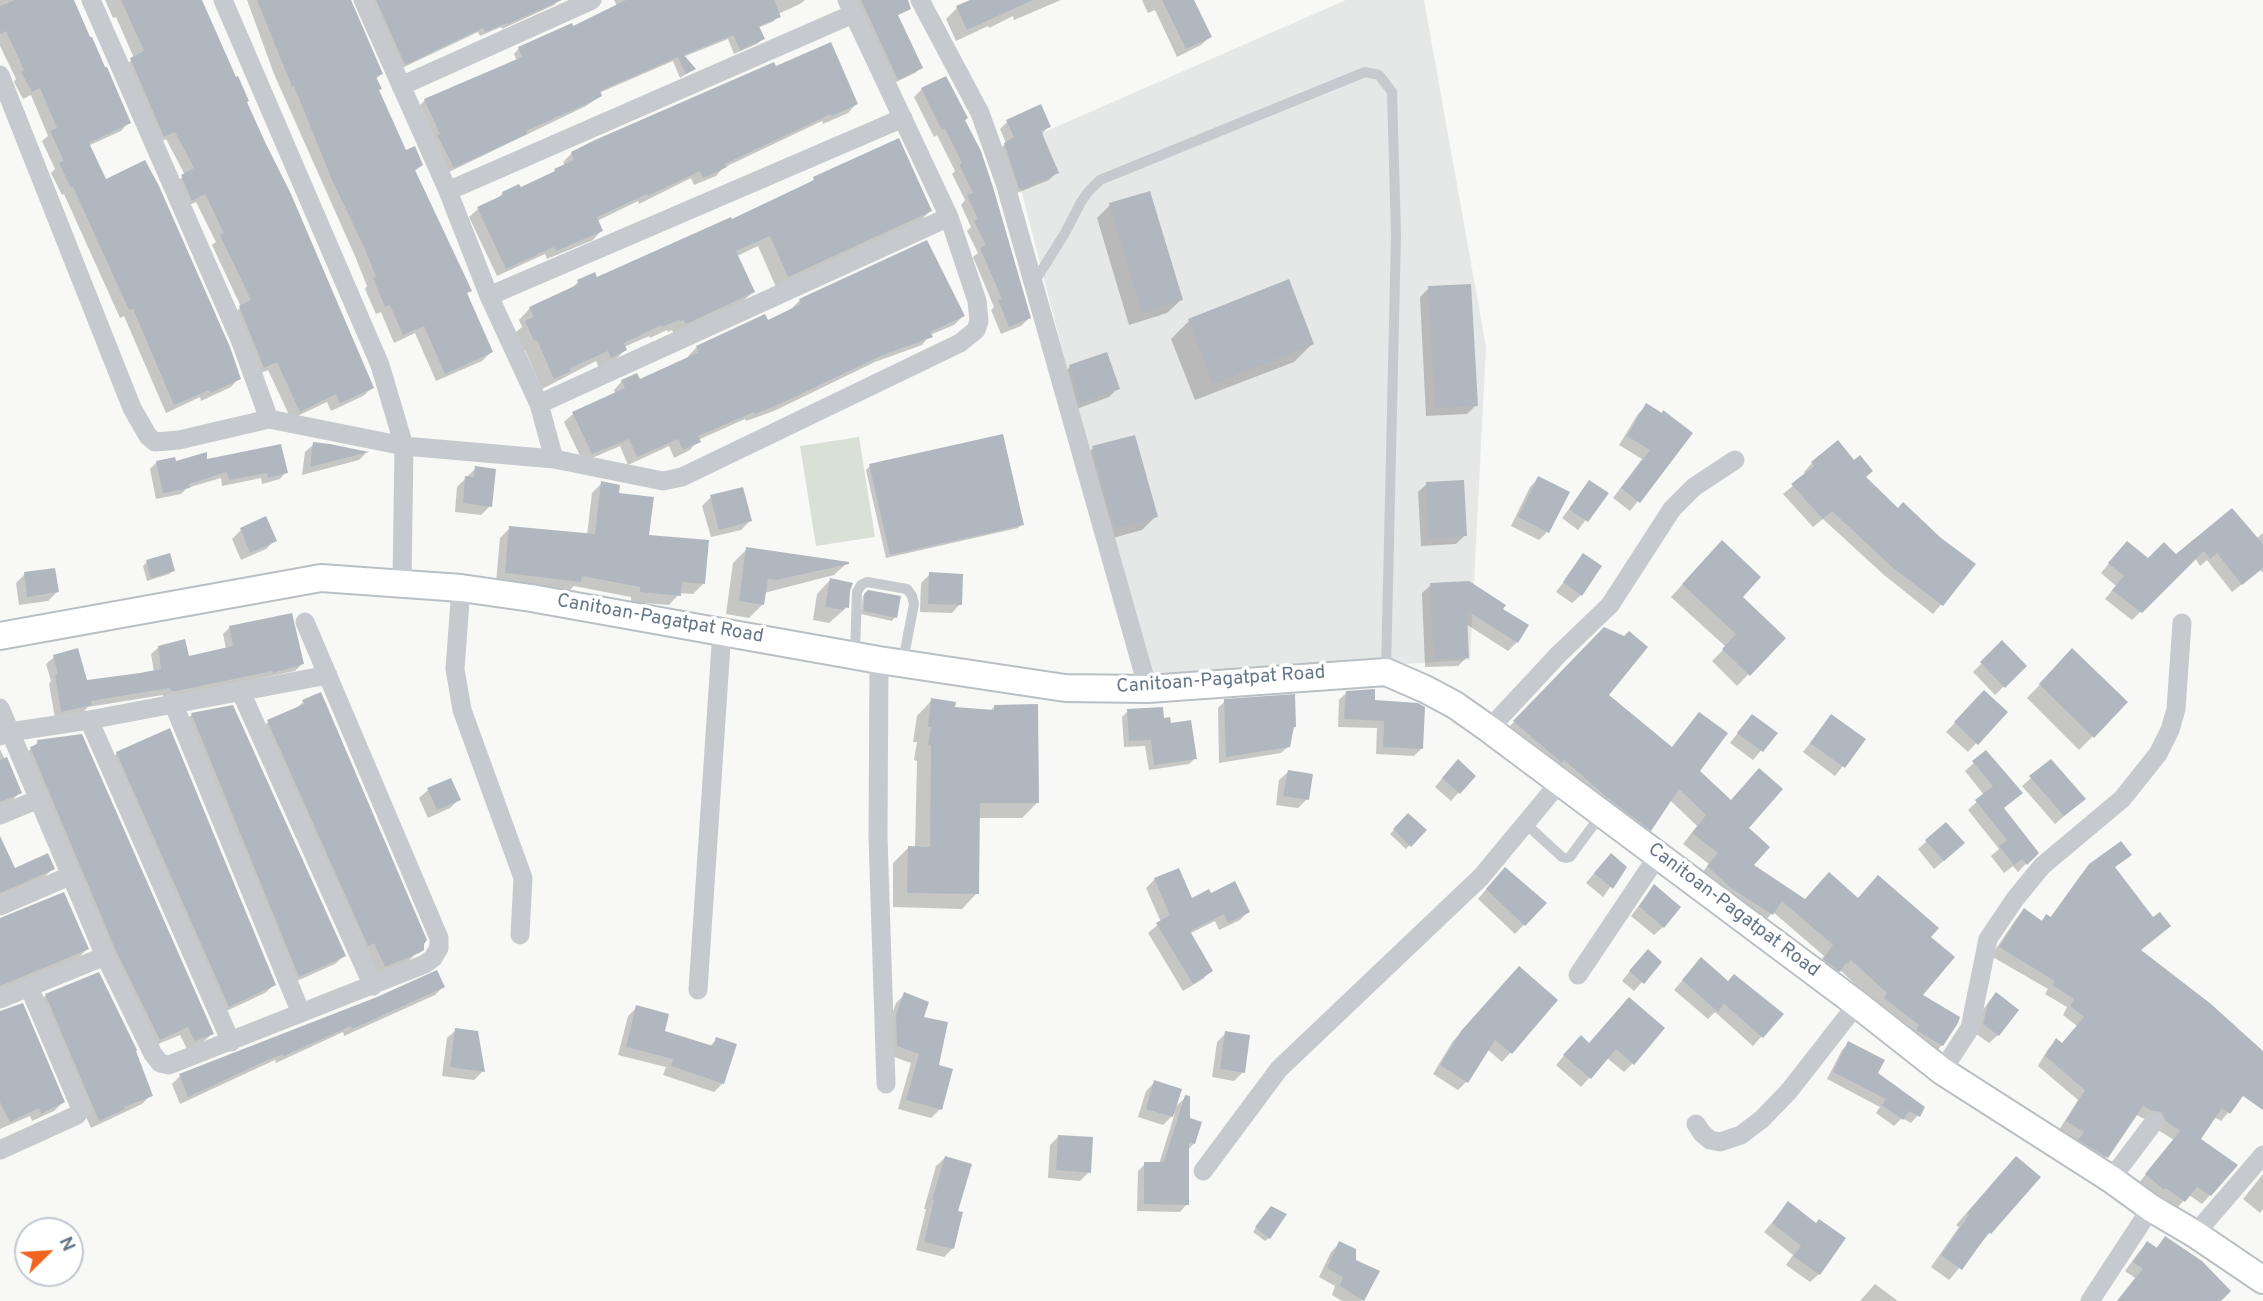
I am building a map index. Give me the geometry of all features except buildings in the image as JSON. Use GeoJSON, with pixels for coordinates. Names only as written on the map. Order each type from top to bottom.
{"type":"FeatureCollection","features":[{"type":"Feature","properties":{"kind":"street"},"geometry":{"type":"LineString","coordinates":[[91,0],[241,342],[269,418]]}},
{"type":"Feature","properties":{"kind":"street"},"geometry":{"type":"LineString","coordinates":[[223,0],[380,365],[404,446],[402,582]]}},
{"type":"Feature","properties":{"kind":"street"},"geometry":{"type":"LineString","coordinates":[[363,0],[448,191],[489,296],[539,404],[554,459]]}},
{"type":"Feature","properties":{"kind":"street"},"geometry":{"type":"LineString","coordinates":[[401,86],[592,0]]}},
{"type":"Feature","properties":{"kind":"street"},"geometry":{"type":"LineString","coordinates":[[920,0],[980,113],[1006,183],[1148,689]]}},
{"type":"Feature","properties":{"kind":"street"},"geometry":{"type":"LineString","coordinates":[[0,75],[132,408],[148,436],[155,442],[179,440],[269,418],[404,446],[554,459],[663,481],[673,480],[960,343],[976,330],[979,321],[977,301],[949,217],[850,7],[448,191]]}},
{"type":"Feature","properties":{"kind":"street"},"geometry":{"type":"LineString","coordinates":[[489,296],[902,118]]}},
{"type":"Feature","properties":{"kind":"street"},"geometry":{"type":"LineString","coordinates":[[539,404],[949,217]]}},
{"type":"Feature","properties":{"kind":"street"},"geometry":{"type":"LineString","coordinates":[[1489,729],[1558,655],[1610,605],[1672,509],[1694,487],[1735,460]]}},
{"type":"Feature","properties":{"kind":"street","name":"Canitoan-Pagatpat Road"},"geometry":{"type":"LineString","coordinates":[[0,636],[321,578],[461,587],[1065,688],[1148,689],[1386,672],[1445,700],[1489,729],[1659,854],[1942,1072],[2111,1179],[2263,1280]]}},
{"type":"Feature","properties":{"kind":"street"},"geometry":{"type":"LineString","coordinates":[[461,587],[455,669],[462,710],[523,878],[520,934]]}},
{"type":"Feature","properties":{"kind":"street"},"geometry":{"type":"LineString","coordinates":[[0,708],[5,734],[39,799],[105,956],[153,1054],[160,1063],[169,1065],[425,964],[439,948],[439,938],[305,622]]}},
{"type":"Feature","properties":{"kind":"street"},"geometry":{"type":"LineString","coordinates":[[1942,1072],[1970,1028],[1988,939],[2015,899],[2042,866],[2122,799],[2158,754],[2170,730],[2176,709],[2182,623]]}},
{"type":"Feature","properties":{"kind":"street"},"geometry":{"type":"LineString","coordinates":[[698,990],[722,630]]}},
{"type":"Feature","properties":{"kind":"street"},"geometry":{"type":"LineString","coordinates":[[879,659],[878,837],[886,1084]]}},
{"type":"Feature","properties":{"kind":"street"},"geometry":{"type":"LineString","coordinates":[[5,734],[328,675]]}},
{"type":"Feature","properties":{"kind":"street"},"geometry":{"type":"LineString","coordinates":[[240,690],[373,986]]}},
{"type":"Feature","properties":{"kind":"street"},"geometry":{"type":"LineString","coordinates":[[173,704],[302,1013]]}},
{"type":"Feature","properties":{"kind":"street"},"geometry":{"type":"LineString","coordinates":[[89,720],[231,1042]]}},
{"type":"Feature","properties":{"kind":"street"},"geometry":{"type":"LineString","coordinates":[[1203,1171],[1279,1069],[1482,877],[1559,783]]}},
{"type":"Feature","properties":{"kind":"street"},"geometry":{"type":"LineString","coordinates":[[0,815],[39,799]]}},
{"type":"Feature","properties":{"kind":"street"},"geometry":{"type":"LineString","coordinates":[[1578,975],[1659,854]]}},
{"type":"Feature","properties":{"kind":"street"},"geometry":{"type":"LineString","coordinates":[[0,906],[72,875]]}},
{"type":"Feature","properties":{"kind":"street"},"geometry":{"type":"LineString","coordinates":[[0,999],[105,956]]}},
{"type":"Feature","properties":{"kind":"street"},"geometry":{"type":"LineString","coordinates":[[0,1150],[77,1115],[81,1109],[29,987]]}},
{"type":"Feature","properties":{"kind":"street"},"geometry":{"type":"LineString","coordinates":[[1696,1124],[1710,1140],[1720,1142],[1741,1135],[1762,1119],[1789,1091],[1857,1004]]}},
{"type":"Feature","properties":{"kind":"street"},"geometry":{"type":"LineString","coordinates":[[2111,1179],[2154,1122]]}},
{"type":"Feature","properties":{"kind":"street"},"geometry":{"type":"LineString","coordinates":[[2195,1234],[2263,1155]]}},
{"type":"Feature","properties":{"kind":"street"},"geometry":{"type":"LineString","coordinates":[[2090,1301],[2151,1208]]}},
{"type":"Feature","properties":{"kind":"lane"},"geometry":{"type":"LineString","coordinates":[[1035,281],[1088,192],[1100,180],[1365,72],[1379,75],[1392,92],[1396,235],[1386,672]]}},
{"type":"Feature","properties":{"kind":"lane"},"geometry":{"type":"LineString","coordinates":[[867,582],[907,589],[914,604],[879,659],[857,592],[861,585],[867,582]]}},
{"type":"Feature","properties":{"kind":"lane"},"geometry":{"type":"LineString","coordinates":[[1526,824],[1566,858],[1570,857],[1602,814]]}},
{"type":"Feature","properties":{"kind":"shaded area"},"geometry":{"type":"Polygon","coordinates":[[[1346,0],[1424,0],[1486,347],[1470,660],[1147,679],[1010,147],[1346,0]]]}},
{"type":"Feature","properties":{"kind":"shaded area"},"geometry":{"type":"Polygon","coordinates":[[[859,437],[875,537],[816,546],[800,446],[859,437]]]}}]}
